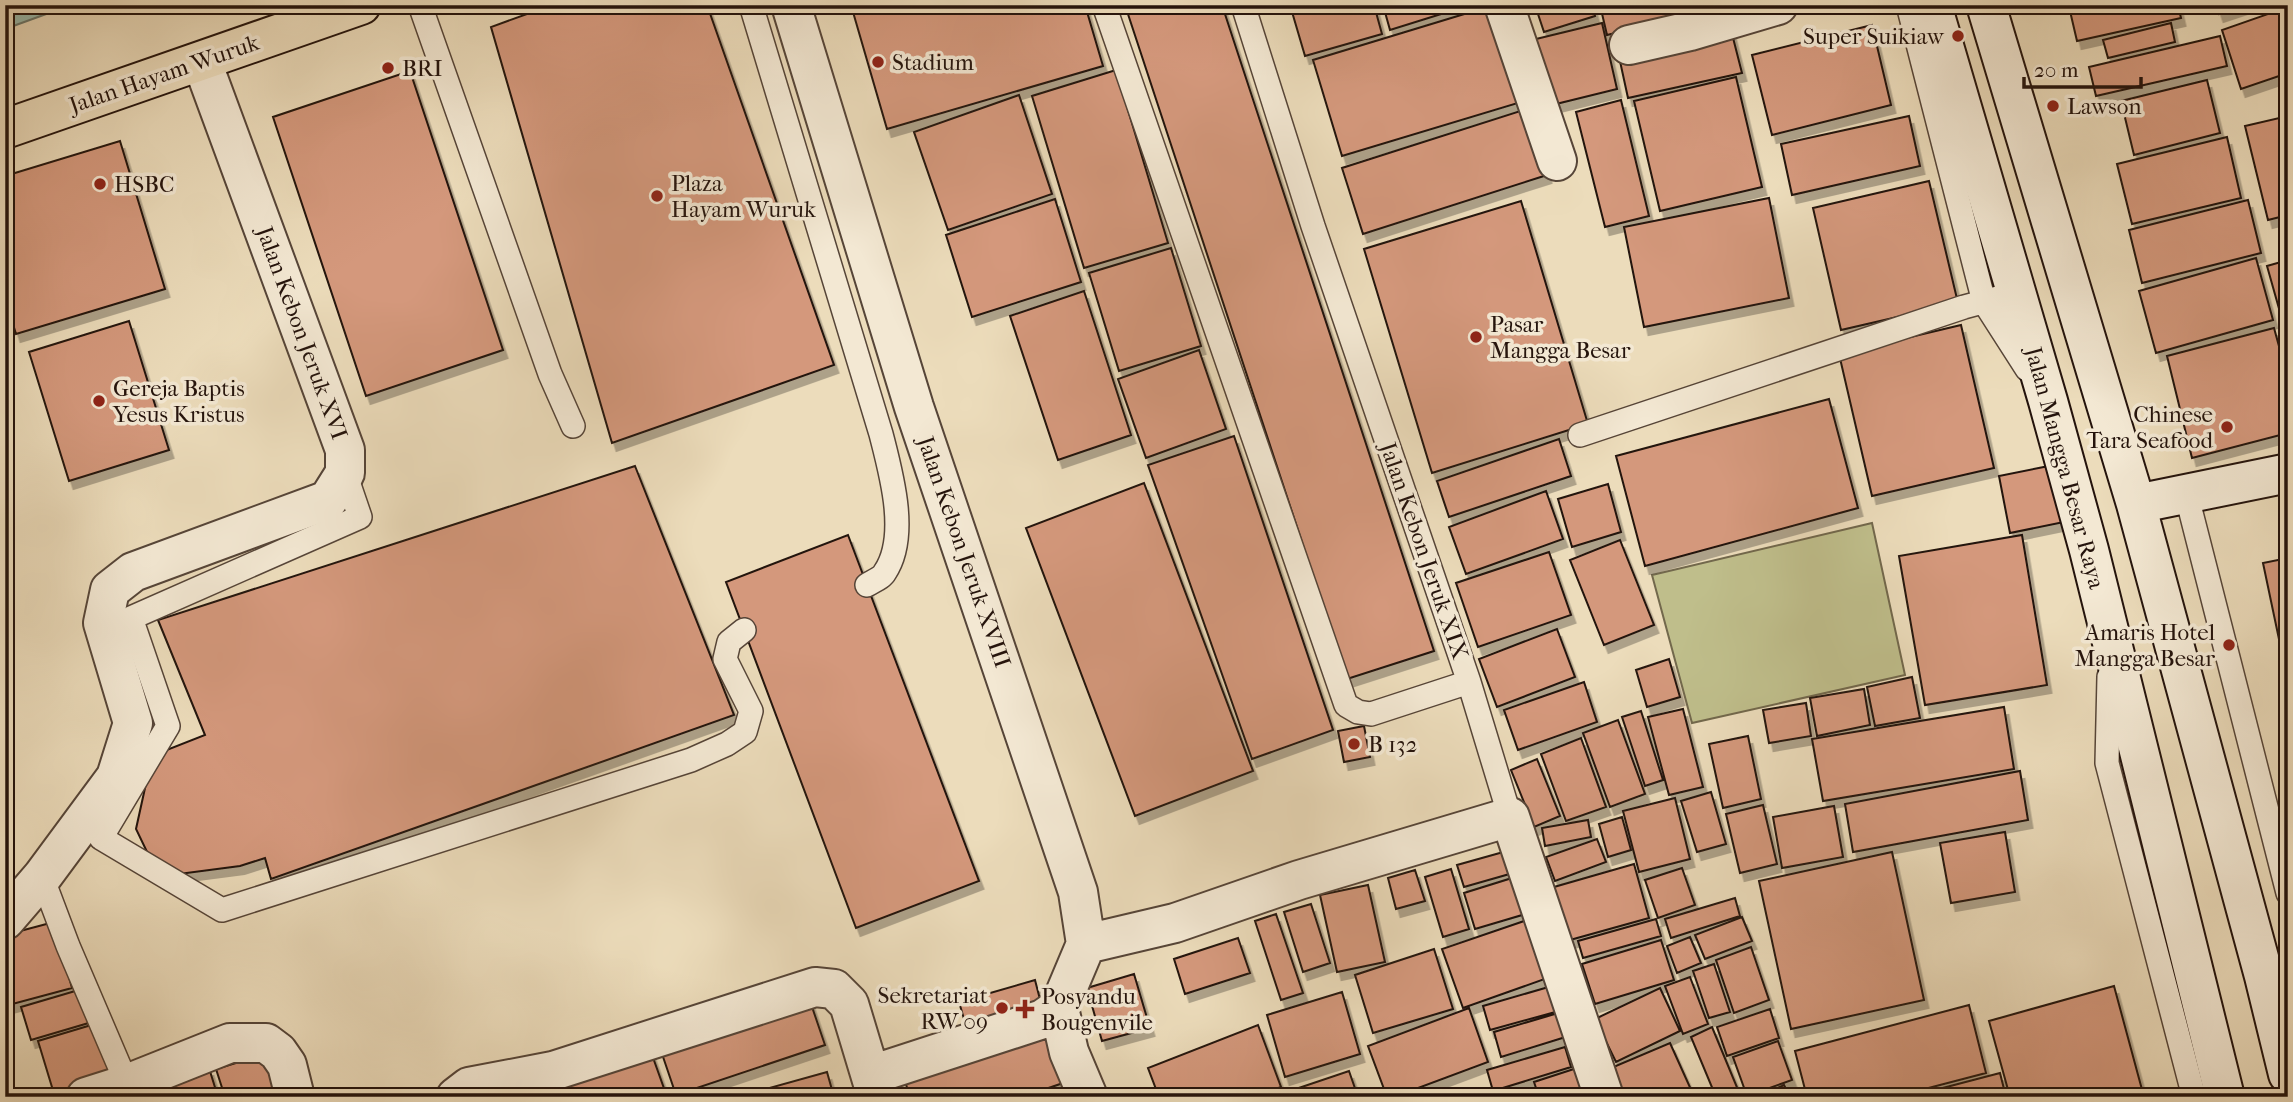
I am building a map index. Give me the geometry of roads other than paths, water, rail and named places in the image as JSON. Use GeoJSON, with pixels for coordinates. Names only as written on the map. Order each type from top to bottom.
{"type":"FeatureCollection","features":[{"type":"Feature","properties":{"kind":"main road","name":"Jalan Hayam Wuruk"},"geometry":{"type":"LineString","coordinates":[[5,129],[361,5]]}},
{"type":"Feature","properties":{"kind":"street","name":"Jalan Kebon Jeruk XVIII"},"geometry":{"type":"LineString","coordinates":[[791,5],[914,407],[1078,892],[1086,944]]}},
{"type":"Feature","properties":{"kind":"street"},"geometry":{"type":"LineString","coordinates":[[1504,5],[1558,161]]}},
{"type":"Feature","properties":{"kind":"street"},"geometry":{"type":"LineString","coordinates":[[1629,45],[1690,31],[1778,5]]}},
{"type":"Feature","properties":{"kind":"street","name":"Jalan Mangga Besar Raya"},"geometry":{"type":"LineString","coordinates":[[1932,5],[1974,151],[2000,298],[2048,401],[2110,636],[2225,1097]]}},
{"type":"Feature","properties":{"kind":"street"},"geometry":{"type":"LineString","coordinates":[[1986,5],[2276,973],[2288,1074]]}},
{"type":"Feature","properties":{"kind":"street","name":"Jalan Kebon Jeruk XVI"},"geometry":{"type":"LineString","coordinates":[[202,62],[345,450],[345,473]]}},
{"type":"Feature","properties":{"kind":"street"},"geometry":{"type":"LineString","coordinates":[[1974,151],[2024,137]]}},
{"type":"Feature","properties":{"kind":"street"},"geometry":{"type":"LineString","coordinates":[[5,920],[42,877],[116,777],[133,723],[103,624],[110,590],[133,572],[328,500],[345,473]]}},
{"type":"Feature","properties":{"kind":"street"},"geometry":{"type":"LineString","coordinates":[[2136,504],[2288,473]]}},
{"type":"Feature","properties":{"kind":"street"},"geometry":{"type":"LineString","coordinates":[[456,1097],[469,1087],[553,1071],[815,987],[834,989],[849,1004],[874,1086],[924,1059],[1043,1019],[1059,1008],[1086,944],[1175,923],[1299,880],[1510,817]]}},
{"type":"Feature","properties":{"kind":"street","name":"Jalan Kebon Jeruk XIX"},"geometry":{"type":"LineString","coordinates":[[1510,817],[1604,1097]]}},
{"type":"Feature","properties":{"kind":"street"},"geometry":{"type":"LineString","coordinates":[[1059,1008],[1069,1052],[1087,1097]]}},
{"type":"Feature","properties":{"kind":"street"},"geometry":{"type":"LineString","coordinates":[[86,1097],[127,1084],[230,1043],[265,1044],[278,1052],[287,1065],[295,1097]]}},
{"type":"Feature","properties":{"kind":"lane"},"geometry":{"type":"LineString","coordinates":[[420,5],[551,374],[573,426]]}},
{"type":"Feature","properties":{"kind":"lane"},"geometry":{"type":"LineString","coordinates":[[751,5],[892,475],[897,514],[895,547],[884,574],[867,585]]}},
{"type":"Feature","properties":{"kind":"lane"},"geometry":{"type":"LineString","coordinates":[[1104,5],[1346,705],[1358,712],[1371,714],[1469,682]]}},
{"type":"Feature","properties":{"kind":"lane","name":"Jalan Kebon Jeruk XIX"},"geometry":{"type":"LineString","coordinates":[[1243,5],[1313,226],[1469,682],[1510,817]]}},
{"type":"Feature","properties":{"kind":"lane"},"geometry":{"type":"LineString","coordinates":[[1580,435],[2000,298],[1908,5]]}},
{"type":"Feature","properties":{"kind":"lane"},"geometry":{"type":"LineString","coordinates":[[345,473],[360,517],[131,618],[168,726],[100,838],[222,910],[691,760],[727,744],[744,732],[751,711],[725,659],[729,642],[744,630]]}},
{"type":"Feature","properties":{"kind":"lane"},"geometry":{"type":"LineString","coordinates":[[2186,493],[2288,893]]}},
{"type":"Feature","properties":{"kind":"lane"},"geometry":{"type":"LineString","coordinates":[[2110,636],[2107,763],[2194,1097]]}},
{"type":"Feature","properties":{"kind":"lane"},"geometry":{"type":"LineString","coordinates":[[42,877],[68,946],[127,1084]]}},
{"type":"Feature","properties":{"kind":"place","name":"Super Suikiaw"},"geometry":{"type":"Point","coordinates":[1958,36]}},
{"type":"Feature","properties":{"kind":"place","name":"Stadium"},"geometry":{"type":"Point","coordinates":[878,62]}},
{"type":"Feature","properties":{"kind":"place","name":"BRI"},"geometry":{"type":"Point","coordinates":[388,68]}},
{"type":"Feature","properties":{"kind":"place","name":"Lawson"},"geometry":{"type":"Point","coordinates":[2053,106]}},
{"type":"Feature","properties":{"kind":"place","name":"HSBC"},"geometry":{"type":"Point","coordinates":[100,184]}},
{"type":"Feature","properties":{"kind":"place","name":"Plaza Hayam Wuruk"},"geometry":{"type":"Point","coordinates":[657,196]}},
{"type":"Feature","properties":{"kind":"place","name":"Pasar Mangga Besar"},"geometry":{"type":"Point","coordinates":[1476,337]}},
{"type":"Feature","properties":{"kind":"place","name":"Gereja Baptis Yesus Kristus"},"geometry":{"type":"Point","coordinates":[99,401]}},
{"type":"Feature","properties":{"kind":"place","name":"Chinese Tara Seafood"},"geometry":{"type":"Point","coordinates":[2227,427]}},
{"type":"Feature","properties":{"kind":"place","name":"Amaris Hotel Mangga Besar"},"geometry":{"type":"Point","coordinates":[2229,645]}},
{"type":"Feature","properties":{"kind":"place","name":"B 132"},"geometry":{"type":"Point","coordinates":[1354,744]}},
{"type":"Feature","properties":{"kind":"place","name":"Sekretariat RW 09"},"geometry":{"type":"Point","coordinates":[1002,1008]}},
{"type":"Feature","properties":{"kind":"place","name":"Posyandu Bougenvile"},"geometry":{"type":"Point","coordinates":[1025,1009]}}]}
